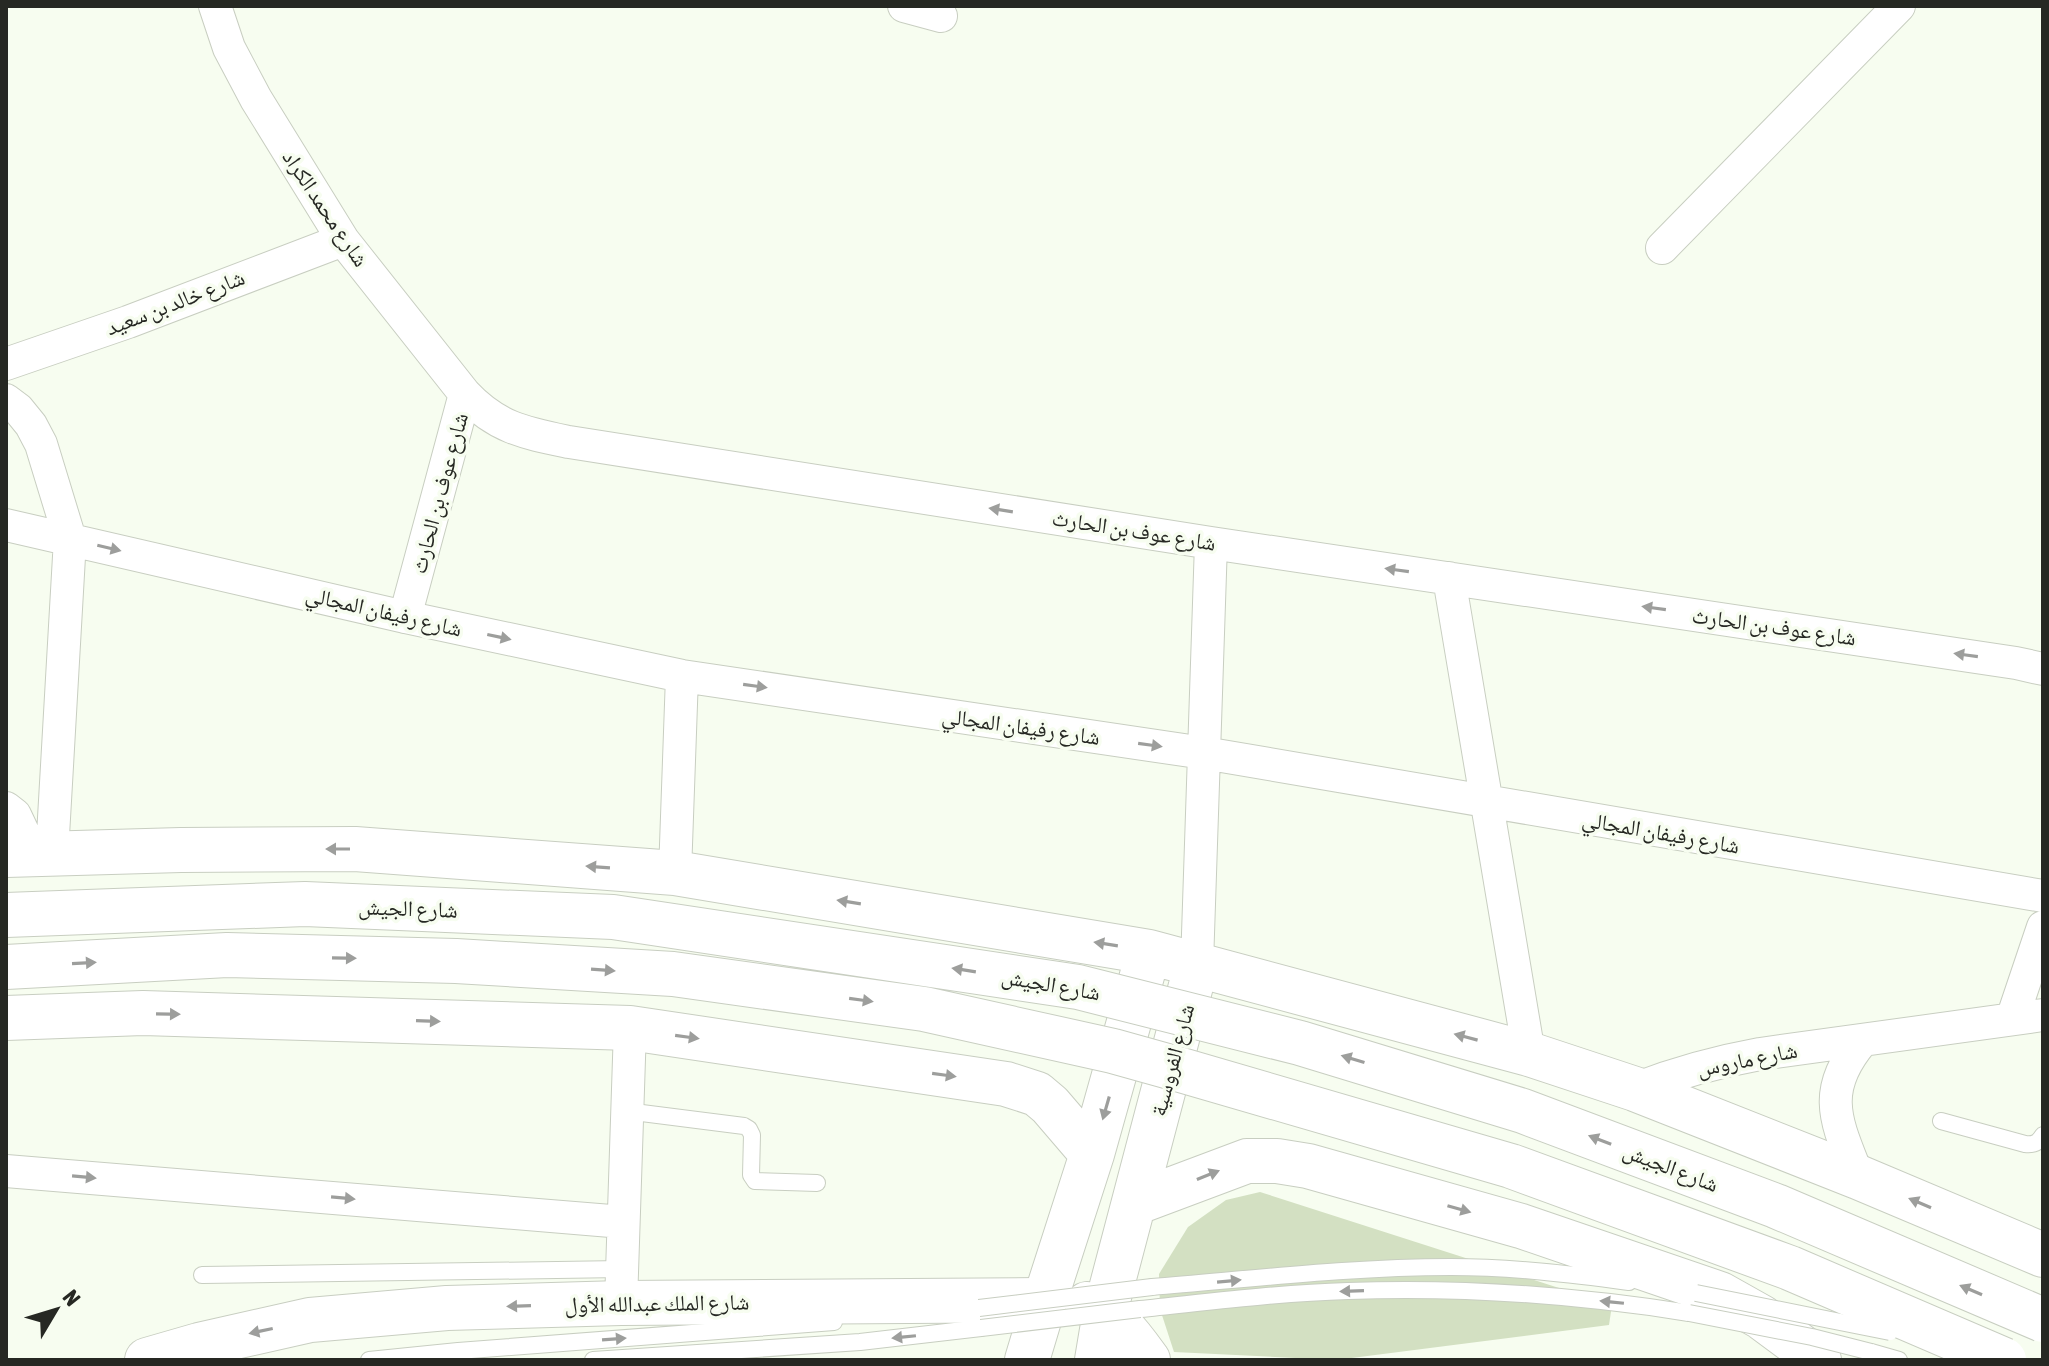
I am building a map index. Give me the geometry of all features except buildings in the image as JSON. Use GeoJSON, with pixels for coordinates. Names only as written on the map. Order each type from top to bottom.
{"type":"FeatureCollection","features":[{"type":"Feature","properties":{"kind":"main road"},"geometry":{"type":"LineString","coordinates":[[30,854],[355,849],[675,873],[1149,952],[1529,1054],[1635,1089],[1858,1177],[2043,1255]]}},
{"type":"Feature","properties":{"kind":"main road","name":"شارع الجيش"},"geometry":{"type":"LineString","coordinates":[[6,915],[305,904],[613,917],[1078,987],[1300,1043],[1523,1111],[1776,1206],[2043,1320]]}},
{"type":"Feature","properties":{"kind":"main road"},"geometry":{"type":"LineString","coordinates":[[1027,1360],[1092,1154],[1149,952]]}},
{"type":"Feature","properties":{"kind":"main road"},"geometry":{"type":"LineString","coordinates":[[6,967],[227,955],[456,961],[673,974],[924,1009],[1140,1059],[1511,1166],[1790,1268],[2004,1360]]}},
{"type":"Feature","properties":{"kind":"main road","name":"شارع الفروسية"},"geometry":{"type":"LineString","coordinates":[[1097,1360],[1123,1311],[1135,1203],[1197,964]]}},
{"type":"Feature","properties":{"kind":"main road"},"geometry":{"type":"LineString","coordinates":[[6,1018],[143,1013],[630,1028],[1006,1084],[1037,1094],[1092,1154]]}},
{"type":"Feature","properties":{"kind":"main road"},"geometry":{"type":"LineString","coordinates":[[1135,1203],[1247,1161],[1277,1161],[1308,1166],[1521,1226],[1720,1294],[1761,1317],[1819,1360]]}},
{"type":"Feature","properties":{"kind":"main road","name":"شارع الملك عبدالله الأول"},"geometry":{"type":"LineString","coordinates":[[147,1360],[310,1320],[447,1308],[621,1286],[1084,1303],[1123,1311],[1133,1340],[1148,1360]]}},
{"type":"Feature","properties":{"kind":"street"},"geometry":{"type":"LineString","coordinates":[[904,6],[941,16]]}},
{"type":"Feature","properties":{"kind":"street"},"geometry":{"type":"LineString","coordinates":[[1662,248],[1899,6]]}},
{"type":"Feature","properties":{"kind":"street","name":"شارع محمد الكراد"},"geometry":{"type":"LineString","coordinates":[[217,7],[229,48],[256,99],[343,240],[465,394]]}},
{"type":"Feature","properties":{"kind":"street","name":"شارع خالد بن سعيد"},"geometry":{"type":"LineString","coordinates":[[6,364],[128,322],[343,240]]}},
{"type":"Feature","properties":{"kind":"street","name":"شارع عوف بن الحارث"},"geometry":{"type":"LineString","coordinates":[[465,394],[491,417],[538,436],[1211,543],[2043,669]]}},
{"type":"Feature","properties":{"kind":"street","name":"شارع عوف بن الحارث"},"geometry":{"type":"LineString","coordinates":[[405,617],[465,394]]}},
{"type":"Feature","properties":{"kind":"street"},"geometry":{"type":"LineString","coordinates":[[6,400],[31,425],[41,444],[70,539],[30,854]]}},
{"type":"Feature","properties":{"kind":"street","name":"شارع رفيفان المجالي"},"geometry":{"type":"LineString","coordinates":[[6,525],[405,617],[682,676],[1204,753],[2043,896]]}},
{"type":"Feature","properties":{"kind":"street","name":"شارع الفروسية"},"geometry":{"type":"LineString","coordinates":[[1197,964],[1211,543]]}},
{"type":"Feature","properties":{"kind":"street"},"geometry":{"type":"LineString","coordinates":[[1449,578],[1529,1054]]}},
{"type":"Feature","properties":{"kind":"street"},"geometry":{"type":"LineString","coordinates":[[675,873],[682,676]]}},
{"type":"Feature","properties":{"kind":"street"},"geometry":{"type":"LineString","coordinates":[[6,808],[15,815],[30,854]]}},
{"type":"Feature","properties":{"kind":"street"},"geometry":{"type":"LineString","coordinates":[[2028,1017],[2043,927]]}},
{"type":"Feature","properties":{"kind":"street","name":"شارع ماروس"},"geometry":{"type":"LineString","coordinates":[[1635,1089],[1717,1062],[1760,1054],[2028,1017]]}},
{"type":"Feature","properties":{"kind":"street"},"geometry":{"type":"LineString","coordinates":[[621,1286],[630,1028]]}},
{"type":"Feature","properties":{"kind":"street"},"geometry":{"type":"LineString","coordinates":[[1858,1177],[1837,1124],[1835,1106],[1841,1071],[1862,1041]]}},
{"type":"Feature","properties":{"kind":"street"},"geometry":{"type":"LineString","coordinates":[[6,1171],[623,1222]]}},
{"type":"Feature","properties":{"kind":"lane"},"geometry":{"type":"LineString","coordinates":[[626,1111],[744,1126],[752,1135],[751,1175],[755,1181],[817,1183]]}},
{"type":"Feature","properties":{"kind":"lane"},"geometry":{"type":"LineString","coordinates":[[1941,1121],[2025,1144],[2038,1142],[2043,1135]]}},
{"type":"Feature","properties":{"kind":"lane"},"geometry":{"type":"LineString","coordinates":[[890,1317],[1152,1287],[1345,1271],[1451,1267],[1517,1269],[1696,1293],[1896,1334]]}},
{"type":"Feature","properties":{"kind":"lane"},"geometry":{"type":"LineString","coordinates":[[202,1275],[621,1286]]}},
{"type":"Feature","properties":{"kind":"lane"},"geometry":{"type":"LineString","coordinates":[[593,1360],[860,1342],[1279,1295],[1411,1290],[1549,1295],[1625,1303],[1812,1337],[1899,1360]]}},
{"type":"Feature","properties":{"kind":"lane"},"geometry":{"type":"LineString","coordinates":[[369,1360],[846,1321]]}},
{"type":"Feature","properties":{"kind":"lane"},"geometry":{"type":"LineString","coordinates":[[1928,1345],[1971,1360]]}},
{"type":"Feature","properties":{"kind":"green space"},"geometry":{"type":"Polygon","coordinates":[[[1260,1192],[1612,1305],[1609,1325],[1336,1360],[1174,1352],[1160,1309],[1159,1274],[1188,1227],[1226,1200],[1260,1192]]]}}]}
